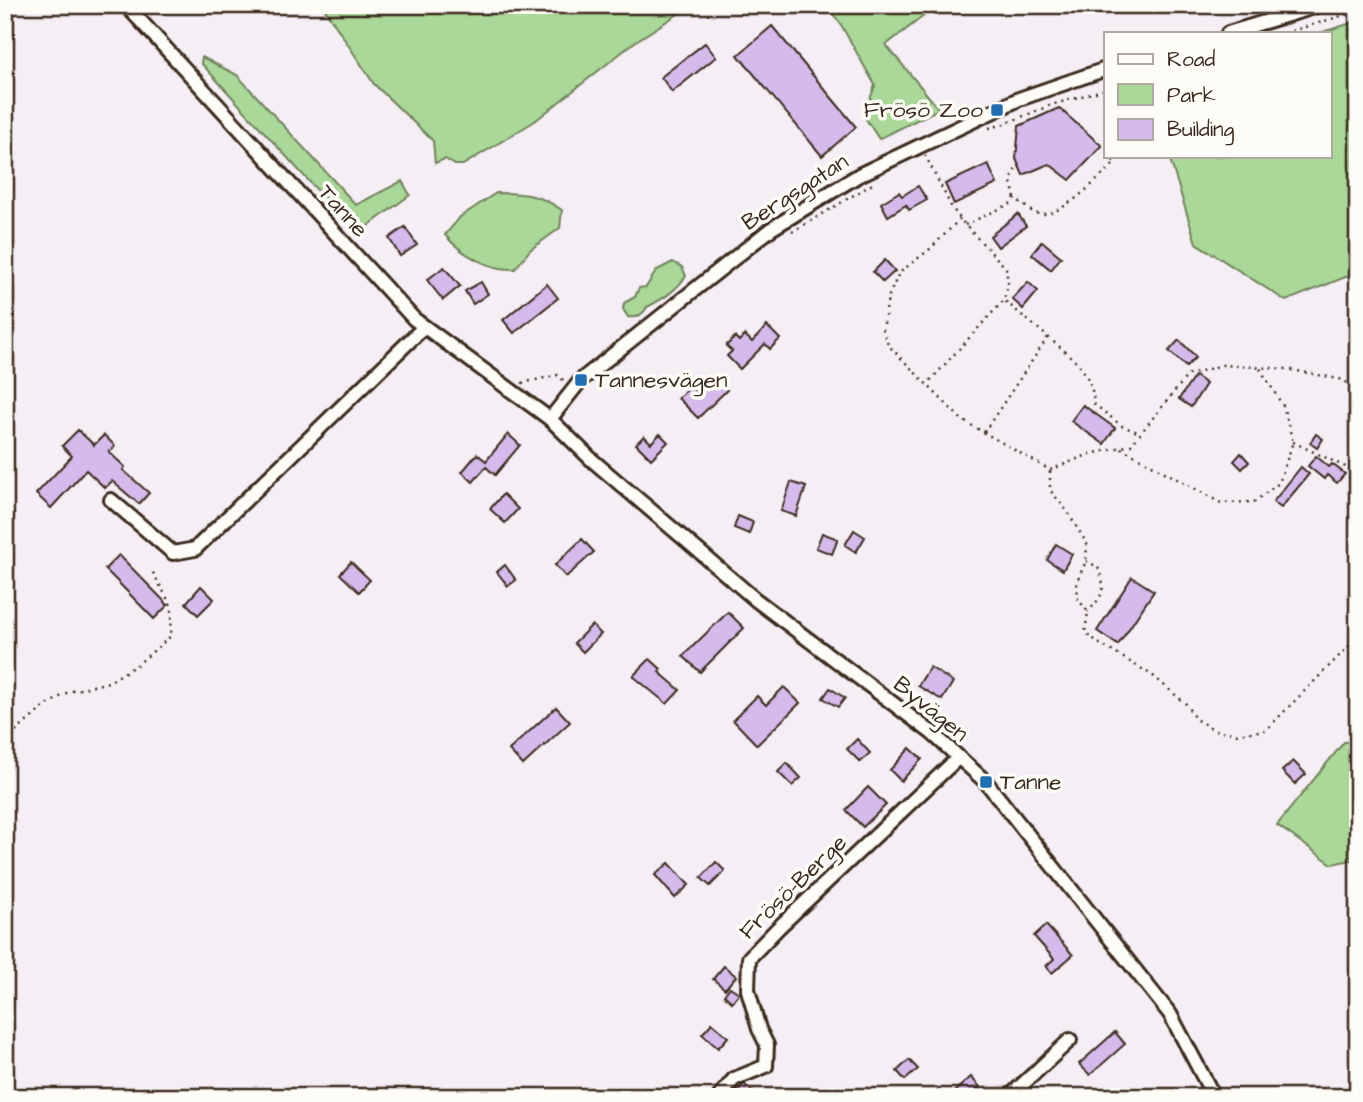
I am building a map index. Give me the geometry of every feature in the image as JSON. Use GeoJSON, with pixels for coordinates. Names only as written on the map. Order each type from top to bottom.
{"type":"FeatureCollection","features":[{"type":"Feature","properties":{"kind":"street","name":"Tanne"},"geometry":{"type":"LineString","coordinates":[[127,5],[414,319],[550,419]]}},
{"type":"Feature","properties":{"kind":"street"},"geometry":{"type":"LineString","coordinates":[[1231,32],[1321,5]]}},
{"type":"Feature","properties":{"kind":"street","name":"Bergsgatan"},"geometry":{"type":"LineString","coordinates":[[550,419],[581,380],[771,229],[859,175],[1019,99],[1104,70]]}},
{"type":"Feature","properties":{"kind":"street"},"geometry":{"type":"LineString","coordinates":[[111,500],[173,553],[195,549],[424,327]]}},
{"type":"Feature","properties":{"kind":"street","name":"Byvägen"},"geometry":{"type":"LineString","coordinates":[[550,419],[592,460],[756,600],[932,733],[986,782],[1170,1014],[1213,1096]]}},
{"type":"Feature","properties":{"kind":"street","name":"Frösö-Berge"},"geometry":{"type":"LineString","coordinates":[[719,1097],[734,1079],[766,1066],[766,1045],[748,990],[749,958],[958,758]]}},
{"type":"Feature","properties":{"kind":"street"},"geometry":{"type":"LineString","coordinates":[[1009,1097],[1070,1040]]}},
{"type":"Feature","properties":{"kind":"path"},"geometry":{"type":"LineString","coordinates":[[1287,32],[1358,11]]}},
{"type":"Feature","properties":{"kind":"path"},"geometry":{"type":"LineString","coordinates":[[984,129],[1104,90]]}},
{"type":"Feature","properties":{"kind":"path"},"geometry":{"type":"LineString","coordinates":[[923,152],[952,208],[1006,268],[1008,284],[1004,300],[927,384]]}},
{"type":"Feature","properties":{"kind":"path"},"geometry":{"type":"LineString","coordinates":[[1017,165],[1012,181],[1015,198],[1034,213],[1051,215],[1072,201],[1115,163],[1111,158]]}},
{"type":"Feature","properties":{"kind":"path"},"geometry":{"type":"LineString","coordinates":[[789,234],[876,181]]}},
{"type":"Feature","properties":{"kind":"path"},"geometry":{"type":"LineString","coordinates":[[965,225],[1010,204],[1015,198]]}},
{"type":"Feature","properties":{"kind":"path"},"geometry":{"type":"LineString","coordinates":[[961,219],[930,249],[899,273],[888,298],[883,330],[888,345],[962,420],[1050,470]]}},
{"type":"Feature","properties":{"kind":"path"},"geometry":{"type":"LineString","coordinates":[[1004,300],[1083,368],[1093,389],[1094,404],[1122,426],[1141,433]]}},
{"type":"Feature","properties":{"kind":"path"},"geometry":{"type":"LineString","coordinates":[[984,432],[1048,337]]}},
{"type":"Feature","properties":{"kind":"path"},"geometry":{"type":"LineString","coordinates":[[1050,470],[1090,454],[1131,445],[1188,375],[1222,365],[1287,369],[1344,380],[1358,394]]}},
{"type":"Feature","properties":{"kind":"path"},"geometry":{"type":"LineString","coordinates":[[1120,447],[1221,503],[1254,502],[1279,482],[1293,442],[1283,406],[1259,367]]}},
{"type":"Feature","properties":{"kind":"path"},"geometry":{"type":"LineString","coordinates":[[518,384],[558,375],[573,390]]}},
{"type":"Feature","properties":{"kind":"path"},"geometry":{"type":"LineString","coordinates":[[1293,442],[1358,473]]}},
{"type":"Feature","properties":{"kind":"path"},"geometry":{"type":"LineString","coordinates":[[1050,470],[1050,489],[1067,510],[1087,544],[1086,561],[1077,582],[1078,599],[1088,612]]}},
{"type":"Feature","properties":{"kind":"path"},"geometry":{"type":"LineString","coordinates":[[1086,561],[1098,567],[1104,583],[1101,597],[1088,612],[1085,632],[1152,676],[1186,704],[1195,719],[1215,730],[1238,734],[1266,730],[1358,637]]}},
{"type":"Feature","properties":{"kind":"path"},"geometry":{"type":"LineString","coordinates":[[5,741],[44,707],[68,692],[109,682],[138,664],[170,636],[173,607],[152,571]]}},
{"type":"Feature","properties":{"kind":"green space"},"geometry":{"type":"Polygon","coordinates":[[[322,5],[692,5],[636,41],[535,121],[463,165],[455,165],[445,159],[435,163],[433,141],[374,84],[322,5]]]}},
{"type":"Feature","properties":{"kind":"green space"},"geometry":{"type":"Polygon","coordinates":[[[826,5],[932,5],[934,8],[886,45],[939,109],[879,139],[864,116],[875,85],[840,23],[826,5]]]}},
{"type":"Feature","properties":{"kind":"green space"},"geometry":{"type":"Polygon","coordinates":[[[1358,21],[1358,272],[1286,301],[1196,243],[1170,158],[1332,158],[1332,32],[1322,32],[1358,21]]]}},
{"type":"Feature","properties":{"kind":"green space"},"geometry":{"type":"Polygon","coordinates":[[[202,57],[237,75],[356,205],[402,181],[410,195],[357,234],[201,63],[202,57]]]}},
{"type":"Feature","properties":{"kind":"green space"},"geometry":{"type":"Polygon","coordinates":[[[496,193],[531,196],[562,210],[560,228],[530,250],[515,269],[495,267],[477,260],[459,249],[445,235],[460,217],[496,193]]]}},
{"type":"Feature","properties":{"kind":"green space"},"geometry":{"type":"Polygon","coordinates":[[[673,262],[682,267],[686,276],[678,286],[641,314],[628,317],[623,309],[624,303],[635,297],[639,288],[646,287],[657,270],[673,262]]]}},
{"type":"Feature","properties":{"kind":"green space"},"geometry":{"type":"Polygon","coordinates":[[[1358,741],[1358,839],[1353,844],[1352,860],[1332,864],[1277,825],[1344,742],[1358,741]]]}},
{"type":"Feature","properties":{"kind":"building"},"geometry":{"type":"Polygon","coordinates":[[[772,26],[856,127],[822,156],[738,55],[772,26]]]}},
{"type":"Feature","properties":{"kind":"building"},"geometry":{"type":"Polygon","coordinates":[[[705,43],[716,57],[672,92],[661,77],[705,43]]]}},
{"type":"Feature","properties":{"kind":"building"},"geometry":{"type":"Polygon","coordinates":[[[1059,108],[1102,146],[1070,180],[1049,164],[1023,175],[1016,159],[1019,126],[1059,108]]]}},
{"type":"Feature","properties":{"kind":"building"},"geometry":{"type":"Polygon","coordinates":[[[988,164],[997,184],[954,204],[945,184],[988,164]]]}},
{"type":"Feature","properties":{"kind":"building"},"geometry":{"type":"Polygon","coordinates":[[[918,186],[927,200],[909,210],[906,205],[888,216],[881,203],[899,192],[902,196],[918,186]]]}},
{"type":"Feature","properties":{"kind":"building"},"geometry":{"type":"Polygon","coordinates":[[[1018,214],[1026,226],[998,247],[990,236],[1018,214]]]}},
{"type":"Feature","properties":{"kind":"building"},"geometry":{"type":"Polygon","coordinates":[[[405,227],[417,245],[400,256],[389,238],[405,227]]]}},
{"type":"Feature","properties":{"kind":"building"},"geometry":{"type":"Polygon","coordinates":[[[1042,241],[1061,257],[1051,270],[1032,254],[1042,241]]]}},
{"type":"Feature","properties":{"kind":"building"},"geometry":{"type":"Polygon","coordinates":[[[885,260],[895,271],[883,282],[873,272],[885,260]]]}},
{"type":"Feature","properties":{"kind":"building"},"geometry":{"type":"Polygon","coordinates":[[[444,267],[460,286],[443,300],[427,280],[444,267]]]}},
{"type":"Feature","properties":{"kind":"building"},"geometry":{"type":"Polygon","coordinates":[[[481,282],[488,294],[473,304],[465,291],[481,282]]]}},
{"type":"Feature","properties":{"kind":"building"},"geometry":{"type":"Polygon","coordinates":[[[1028,282],[1038,291],[1023,309],[1012,299],[1028,282]]]}},
{"type":"Feature","properties":{"kind":"building"},"geometry":{"type":"Polygon","coordinates":[[[547,284],[558,298],[514,333],[503,320],[547,284]]]}},
{"type":"Feature","properties":{"kind":"building"},"geometry":{"type":"Polygon","coordinates":[[[767,326],[780,339],[770,349],[765,344],[740,369],[727,356],[732,351],[726,346],[735,337],[739,341],[745,335],[752,342],[767,326]]]}},
{"type":"Feature","properties":{"kind":"building"},"geometry":{"type":"Polygon","coordinates":[[[1179,340],[1196,357],[1186,367],[1169,351],[1179,340]]]}},
{"type":"Feature","properties":{"kind":"building"},"geometry":{"type":"Polygon","coordinates":[[[713,376],[727,390],[698,418],[678,398],[690,387],[696,392],[713,376]]]}},
{"type":"Feature","properties":{"kind":"building"},"geometry":{"type":"Polygon","coordinates":[[[1195,376],[1206,384],[1191,407],[1179,399],[1195,376]]]}},
{"type":"Feature","properties":{"kind":"building"},"geometry":{"type":"Polygon","coordinates":[[[1083,405],[1115,428],[1104,444],[1071,421],[1083,405]]]}},
{"type":"Feature","properties":{"kind":"building"},"geometry":{"type":"Polygon","coordinates":[[[78,430],[94,445],[104,435],[115,446],[109,452],[125,467],[123,470],[149,493],[139,504],[112,481],[105,488],[86,470],[51,508],[36,494],[72,456],[62,446],[78,430]]]}},
{"type":"Feature","properties":{"kind":"building"},"geometry":{"type":"Polygon","coordinates":[[[508,434],[520,445],[495,475],[486,467],[473,482],[462,472],[477,454],[486,461],[508,434]]]}},
{"type":"Feature","properties":{"kind":"building"},"geometry":{"type":"Polygon","coordinates":[[[660,434],[668,442],[651,459],[636,444],[644,436],[651,443],[660,434]]]}},
{"type":"Feature","properties":{"kind":"building"},"geometry":{"type":"Polygon","coordinates":[[[1316,434],[1323,439],[1317,448],[1310,443],[1316,434]]]}},
{"type":"Feature","properties":{"kind":"building"},"geometry":{"type":"Polygon","coordinates":[[[1241,453],[1249,462],[1242,469],[1234,461],[1241,453]]]}},
{"type":"Feature","properties":{"kind":"building"},"geometry":{"type":"Polygon","coordinates":[[[1316,456],[1329,467],[1332,464],[1345,474],[1337,483],[1327,475],[1324,479],[1308,466],[1316,456]]]}},
{"type":"Feature","properties":{"kind":"building"},"geometry":{"type":"Polygon","coordinates":[[[1301,467],[1309,474],[1281,508],[1273,502],[1301,467]]]}},
{"type":"Feature","properties":{"kind":"building"},"geometry":{"type":"Polygon","coordinates":[[[791,482],[806,487],[796,516],[781,511],[791,482]]]}},
{"type":"Feature","properties":{"kind":"building"},"geometry":{"type":"Polygon","coordinates":[[[503,494],[518,509],[505,523],[490,509],[503,494]]]}},
{"type":"Feature","properties":{"kind":"building"},"geometry":{"type":"Polygon","coordinates":[[[738,516],[753,522],[749,534],[734,528],[738,516]]]}},
{"type":"Feature","properties":{"kind":"building"},"geometry":{"type":"Polygon","coordinates":[[[854,530],[865,537],[856,552],[845,545],[854,530]]]}},
{"type":"Feature","properties":{"kind":"building"},"geometry":{"type":"Polygon","coordinates":[[[822,533],[838,539],[832,554],[816,548],[822,533]]]}},
{"type":"Feature","properties":{"kind":"building"},"geometry":{"type":"Polygon","coordinates":[[[582,539],[594,552],[566,577],[555,565],[582,539]]]}},
{"type":"Feature","properties":{"kind":"building"},"geometry":{"type":"Polygon","coordinates":[[[1056,544],[1072,554],[1063,570],[1047,560],[1056,544]]]}},
{"type":"Feature","properties":{"kind":"building"},"geometry":{"type":"Polygon","coordinates":[[[119,555],[168,605],[154,619],[105,569],[119,555]]]}},
{"type":"Feature","properties":{"kind":"building"},"geometry":{"type":"Polygon","coordinates":[[[351,562],[370,580],[359,592],[340,574],[351,562]]]}},
{"type":"Feature","properties":{"kind":"building"},"geometry":{"type":"Polygon","coordinates":[[[505,565],[516,580],[508,586],[497,572],[505,565]]]}},
{"type":"Feature","properties":{"kind":"building"},"geometry":{"type":"Polygon","coordinates":[[[1132,577],[1154,591],[1118,645],[1097,631],[1132,577]]]}},
{"type":"Feature","properties":{"kind":"building"},"geometry":{"type":"Polygon","coordinates":[[[201,586],[214,599],[198,615],[186,603],[201,586]]]}},
{"type":"Feature","properties":{"kind":"building"},"geometry":{"type":"Polygon","coordinates":[[[728,612],[744,628],[700,672],[683,656],[728,612]]]}},
{"type":"Feature","properties":{"kind":"building"},"geometry":{"type":"Polygon","coordinates":[[[592,625],[601,634],[583,652],[574,643],[592,625]]]}},
{"type":"Feature","properties":{"kind":"building"},"geometry":{"type":"Polygon","coordinates":[[[650,659],[661,669],[659,672],[680,690],[667,704],[633,676],[650,659]]]}},
{"type":"Feature","properties":{"kind":"building"},"geometry":{"type":"Polygon","coordinates":[[[930,667],[953,682],[942,700],[918,686],[930,667]]]}},
{"type":"Feature","properties":{"kind":"building"},"geometry":{"type":"Polygon","coordinates":[[[784,687],[800,703],[757,745],[733,720],[757,696],[766,705],[784,687]]]}},
{"type":"Feature","properties":{"kind":"building"},"geometry":{"type":"Polygon","coordinates":[[[830,688],[845,698],[838,707],[823,698],[830,688]]]}},
{"type":"Feature","properties":{"kind":"building"},"geometry":{"type":"Polygon","coordinates":[[[556,707],[570,722],[523,765],[509,750],[556,707]]]}},
{"type":"Feature","properties":{"kind":"building"},"geometry":{"type":"Polygon","coordinates":[[[857,739],[870,753],[860,762],[847,749],[857,739]]]}},
{"type":"Feature","properties":{"kind":"building"},"geometry":{"type":"Polygon","coordinates":[[[910,748],[922,759],[901,781],[890,770],[910,748]]]}},
{"type":"Feature","properties":{"kind":"building"},"geometry":{"type":"Polygon","coordinates":[[[1293,761],[1306,774],[1295,784],[1282,771],[1293,761]]]}},
{"type":"Feature","properties":{"kind":"building"},"geometry":{"type":"Polygon","coordinates":[[[787,763],[801,778],[792,786],[778,772],[787,763]]]}},
{"type":"Feature","properties":{"kind":"building"},"geometry":{"type":"Polygon","coordinates":[[[868,787],[886,805],[863,827],[846,810],[868,787]]]}},
{"type":"Feature","properties":{"kind":"building"},"geometry":{"type":"Polygon","coordinates":[[[716,862],[725,871],[710,886],[701,878],[716,862]]]}},
{"type":"Feature","properties":{"kind":"building"},"geometry":{"type":"Polygon","coordinates":[[[669,863],[689,885],[675,898],[655,875],[669,863]]]}},
{"type":"Feature","properties":{"kind":"building"},"geometry":{"type":"Polygon","coordinates":[[[1046,925],[1073,955],[1052,973],[1046,966],[1054,959],[1034,936],[1046,925]]]}},
{"type":"Feature","properties":{"kind":"building"},"geometry":{"type":"Polygon","coordinates":[[[724,966],[736,976],[725,989],[713,979],[724,966]]]}},
{"type":"Feature","properties":{"kind":"building"},"geometry":{"type":"Polygon","coordinates":[[[730,987],[739,993],[732,1002],[724,995],[730,987]]]}},
{"type":"Feature","properties":{"kind":"building"},"geometry":{"type":"Polygon","coordinates":[[[712,1023],[728,1037],[718,1048],[702,1034],[712,1023]]]}},
{"type":"Feature","properties":{"kind":"building"},"geometry":{"type":"Polygon","coordinates":[[[1115,1032],[1125,1044],[1090,1075],[1079,1064],[1115,1032]]]}},
{"type":"Feature","properties":{"kind":"building"},"geometry":{"type":"Polygon","coordinates":[[[909,1060],[918,1069],[905,1080],[897,1071],[909,1060]]]}},
{"type":"Feature","properties":{"kind":"building"},"geometry":{"type":"Polygon","coordinates":[[[971,1077],[980,1087],[968,1097],[948,1097],[971,1077]]]}},
{"type":"Feature","properties":{"kind":"building"},"geometry":{"type":"Polygon","coordinates":[[[744,1084],[759,1097],[732,1097],[744,1084]]]}},
{"type":"Feature","properties":{"kind":"place","name":"Frösö Zoo"},"geometry":{"type":"Point","coordinates":[997,110]}},
{"type":"Feature","properties":{"kind":"place","name":"Tannesvägen"},"geometry":{"type":"Point","coordinates":[581,380]}},
{"type":"Feature","properties":{"kind":"place","name":"Tanne"},"geometry":{"type":"Point","coordinates":[986,782]}}]}
